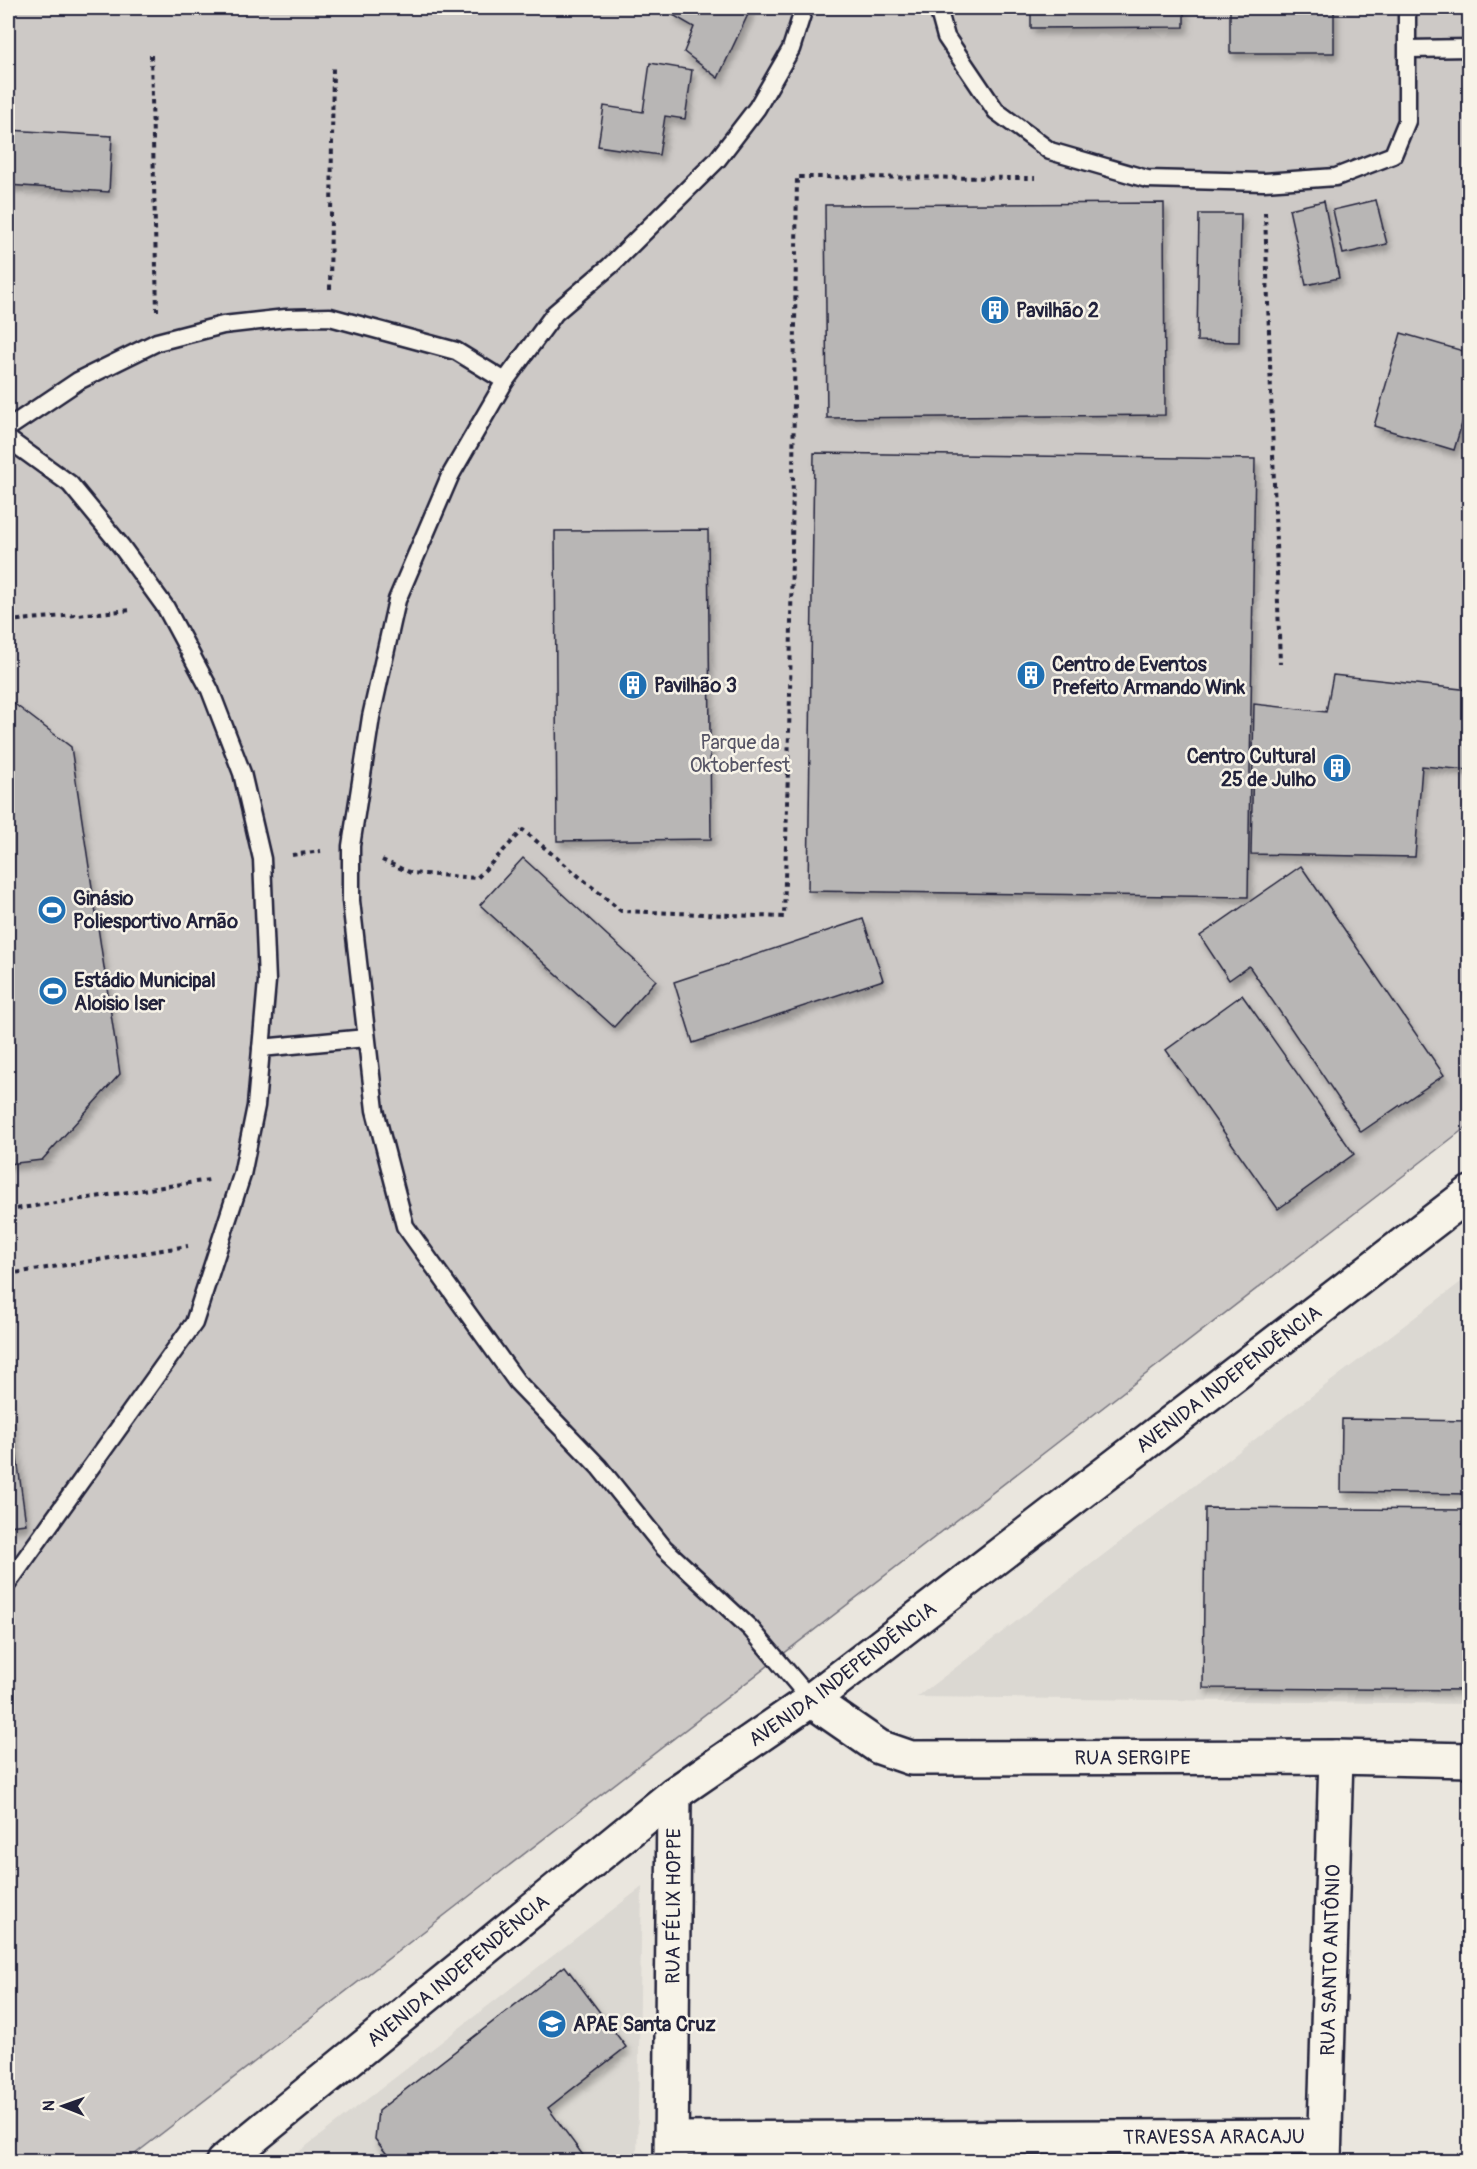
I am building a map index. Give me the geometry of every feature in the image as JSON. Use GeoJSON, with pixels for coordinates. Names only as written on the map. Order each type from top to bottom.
{"type":"FeatureCollection","features":[{"type":"Feature","properties":{"kind":"street","name":"AVENIDA INDEPENDÊNCIA"},"geometry":{"type":"LineString","coordinates":[[223,2162],[674,1794],[811,1700],[1470,1193]]}},
{"type":"Feature","properties":{"kind":"street","name":"RUA SERGIPE"},"geometry":{"type":"LineString","coordinates":[[811,1700],[879,1747],[911,1758],[1336,1757],[1470,1760]]}},
{"type":"Feature","properties":{"kind":"street","name":"RUA SANTO ANTÔNIO"},"geometry":{"type":"LineString","coordinates":[[1324,2149],[1336,1757]]}},
{"type":"Feature","properties":{"kind":"street","name":"RUA FÉLIX HOPPE"},"geometry":{"type":"LineString","coordinates":[[672,2150],[674,1794]]}},
{"type":"Feature","properties":{"kind":"street","name":"TRAVESSA ARACAJU"},"geometry":{"type":"LineString","coordinates":[[672,2150],[1324,2149]]}},
{"type":"Feature","properties":{"kind":"lane"},"geometry":{"type":"LineString","coordinates":[[804,8],[790,49],[757,108],[717,160],[610,266],[555,313],[505,381],[450,476],[397,600],[370,717],[351,846],[351,902],[375,1110],[405,1226],[517,1382],[599,1467],[664,1548],[751,1629],[811,1700]]}},
{"type":"Feature","properties":{"kind":"lane"},"geometry":{"type":"LineString","coordinates":[[938,8],[946,37],[996,111],[1050,151],[1147,179],[1264,182],[1336,177],[1393,155],[1407,121],[1407,8]]}},
{"type":"Feature","properties":{"kind":"lane"},"geometry":{"type":"LineString","coordinates":[[1408,49],[1470,48]]}},
{"type":"Feature","properties":{"kind":"lane"},"geometry":{"type":"LineString","coordinates":[[8,428],[78,381],[157,342],[223,325],[286,318],[330,317],[456,351],[505,381]]}},
{"type":"Feature","properties":{"kind":"lane"},"geometry":{"type":"LineString","coordinates":[[8,440],[70,484],[122,546],[166,608],[210,690],[238,763],[262,859],[267,981],[256,1106],[242,1175],[194,1323],[8,1583]]}},
{"type":"Feature","properties":{"kind":"lane"},"geometry":{"type":"LineString","coordinates":[[261,1048],[366,1038]]}},
{"type":"Feature","properties":{"kind":"path"},"geometry":{"type":"LineString","coordinates":[[151,55],[157,342]]}},
{"type":"Feature","properties":{"kind":"path"},"geometry":{"type":"LineString","coordinates":[[330,317],[333,67]]}},
{"type":"Feature","properties":{"kind":"path"},"geometry":{"type":"LineString","coordinates":[[262,859],[351,846],[411,873],[477,878],[523,830],[621,911],[784,917],[790,695],[796,177],[1042,178]]}},
{"type":"Feature","properties":{"kind":"path"},"geometry":{"type":"LineString","coordinates":[[1264,182],[1280,664]]}},
{"type":"Feature","properties":{"kind":"path"},"geometry":{"type":"LineString","coordinates":[[8,621],[166,608]]}},
{"type":"Feature","properties":{"kind":"path"},"geometry":{"type":"LineString","coordinates":[[8,1210],[242,1175]]}},
{"type":"Feature","properties":{"kind":"path"},"geometry":{"type":"LineString","coordinates":[[8,1274],[222,1240]]}},
{"type":"Feature","properties":{"kind":"shaded area"},"geometry":{"type":"Polygon","coordinates":[[[1469,1276],[1469,1704],[917,1697],[1469,1276]]]}},
{"type":"Feature","properties":{"kind":"shaded area","name":"APAE Santa Cruz"},"geometry":{"type":"Polygon","coordinates":[[[642,1887],[637,2161],[287,2161],[642,1887]]]}},
{"type":"Feature","properties":{"kind":"green space","name":"Parque da Oktoberfest"},"geometry":{"type":"Polygon","coordinates":[[[8,8],[1469,8],[1469,1125],[126,2161],[8,2161],[8,8]]]}},
{"type":"Feature","properties":{"kind":"building"},"geometry":{"type":"Polygon","coordinates":[[[677,8],[751,8],[718,78],[684,52],[694,27],[673,15],[677,8]]]}},
{"type":"Feature","properties":{"kind":"building"},"geometry":{"type":"Polygon","coordinates":[[[1031,8],[1184,8],[1184,27],[1031,28],[1031,8]]]}},
{"type":"Feature","properties":{"kind":"building"},"geometry":{"type":"Polygon","coordinates":[[[1230,8],[1334,8],[1334,53],[1230,53],[1230,8]]]}},
{"type":"Feature","properties":{"kind":"building"},"geometry":{"type":"Polygon","coordinates":[[[650,63],[692,70],[685,119],[665,116],[659,155],[598,146],[604,106],[643,112],[650,63]]]}},
{"type":"Feature","properties":{"kind":"building"},"geometry":{"type":"Polygon","coordinates":[[[8,130],[112,136],[109,192],[8,185],[8,130]]]}},
{"type":"Feature","properties":{"kind":"building"},"geometry":{"type":"Polygon","coordinates":[[[1376,200],[1387,244],[1343,254],[1333,210],[1376,200]]]}},
{"type":"Feature","properties":{"kind":"building"},"geometry":{"type":"Polygon","coordinates":[[[1324,201],[1339,278],[1306,285],[1289,209],[1324,201]]]}},
{"type":"Feature","properties":{"kind":"building","name":"Pavilhão 2"},"geometry":{"type":"Polygon","coordinates":[[[1164,203],[1165,415],[827,418],[825,205],[1164,203]]]}},
{"type":"Feature","properties":{"kind":"building"},"geometry":{"type":"Polygon","coordinates":[[[1199,214],[1241,214],[1239,342],[1197,341],[1199,214]]]}},
{"type":"Feature","properties":{"kind":"building"},"geometry":{"type":"Polygon","coordinates":[[[1401,333],[1470,353],[1470,397],[1454,450],[1374,426],[1401,333]]]}},
{"type":"Feature","properties":{"kind":"building","name":"Centro de Eventos Prefeito Armando Wink"},"geometry":{"type":"Polygon","coordinates":[[[814,453],[1255,459],[1248,897],[808,891],[814,453]]]}},
{"type":"Feature","properties":{"kind":"building","name":"Pavilhão 3"},"geometry":{"type":"Polygon","coordinates":[[[708,530],[711,839],[557,841],[555,531],[708,530]]]}},
{"type":"Feature","properties":{"kind":"building","name":"Centro Cultural 25 de Julho"},"geometry":{"type":"Polygon","coordinates":[[[1333,675],[1470,690],[1470,770],[1422,766],[1415,857],[1251,854],[1254,704],[1326,712],[1333,675]]]}},
{"type":"Feature","properties":{"kind":"building","name":"Ginásio Poliesportivo Arnão"},"geometry":{"type":"Polygon","coordinates":[[[8,699],[71,747],[120,1074],[42,1160],[8,1164],[8,699]]]}},
{"type":"Feature","properties":{"kind":"building"},"geometry":{"type":"Polygon","coordinates":[[[523,858],[656,980],[614,1027],[480,905],[523,858]]]}},
{"type":"Feature","properties":{"kind":"building"},"geometry":{"type":"Polygon","coordinates":[[[1301,866],[1444,1075],[1361,1132],[1249,966],[1229,980],[1200,936],[1301,866]]]}},
{"type":"Feature","properties":{"kind":"building"},"geometry":{"type":"Polygon","coordinates":[[[863,919],[883,980],[693,1043],[674,982],[863,919]]]}},
{"type":"Feature","properties":{"kind":"building"},"geometry":{"type":"Polygon","coordinates":[[[1242,995],[1354,1154],[1278,1209],[1166,1050],[1242,995]]]}},
{"type":"Feature","properties":{"kind":"building"},"geometry":{"type":"Polygon","coordinates":[[[8,1392],[26,1524],[8,1526],[8,1392]]]}},
{"type":"Feature","properties":{"kind":"building"},"geometry":{"type":"Polygon","coordinates":[[[1342,1419],[1470,1421],[1470,1494],[1341,1492],[1342,1419]]]}},
{"type":"Feature","properties":{"kind":"building"},"geometry":{"type":"Polygon","coordinates":[[[1205,1508],[1470,1510],[1470,1690],[1203,1688],[1205,1508]]]}},
{"type":"Feature","properties":{"kind":"building"},"geometry":{"type":"Polygon","coordinates":[[[565,1966],[626,2047],[548,2108],[588,2162],[499,2162],[493,2153],[482,2162],[383,2162],[389,2157],[375,2139],[378,2111],[565,1966]]]}},
{"type":"Feature","properties":{"kind":"place","name":"Pavilhão 2"},"geometry":{"type":"Point","coordinates":[995,310]}},
{"type":"Feature","properties":{"kind":"place","name":"Centro de Eventos Prefeito Armando Wink"},"geometry":{"type":"Point","coordinates":[1031,675]}},
{"type":"Feature","properties":{"kind":"place","name":"Pavilhão 3"},"geometry":{"type":"Point","coordinates":[633,685]}},
{"type":"Feature","properties":{"kind":"place","name":"Centro Cultural 25 de Julho"},"geometry":{"type":"Point","coordinates":[1337,768]}},
{"type":"Feature","properties":{"kind":"place","name":"Ginásio Poliesportivo Arnão"},"geometry":{"type":"Point","coordinates":[52,910]}},
{"type":"Feature","properties":{"kind":"place","name":"Estádio Municipal Aloisio Iser"},"geometry":{"type":"Point","coordinates":[53,991]}},
{"type":"Feature","properties":{"kind":"place","name":"APAE Santa Cruz"},"geometry":{"type":"Point","coordinates":[552,2024]}}]}
